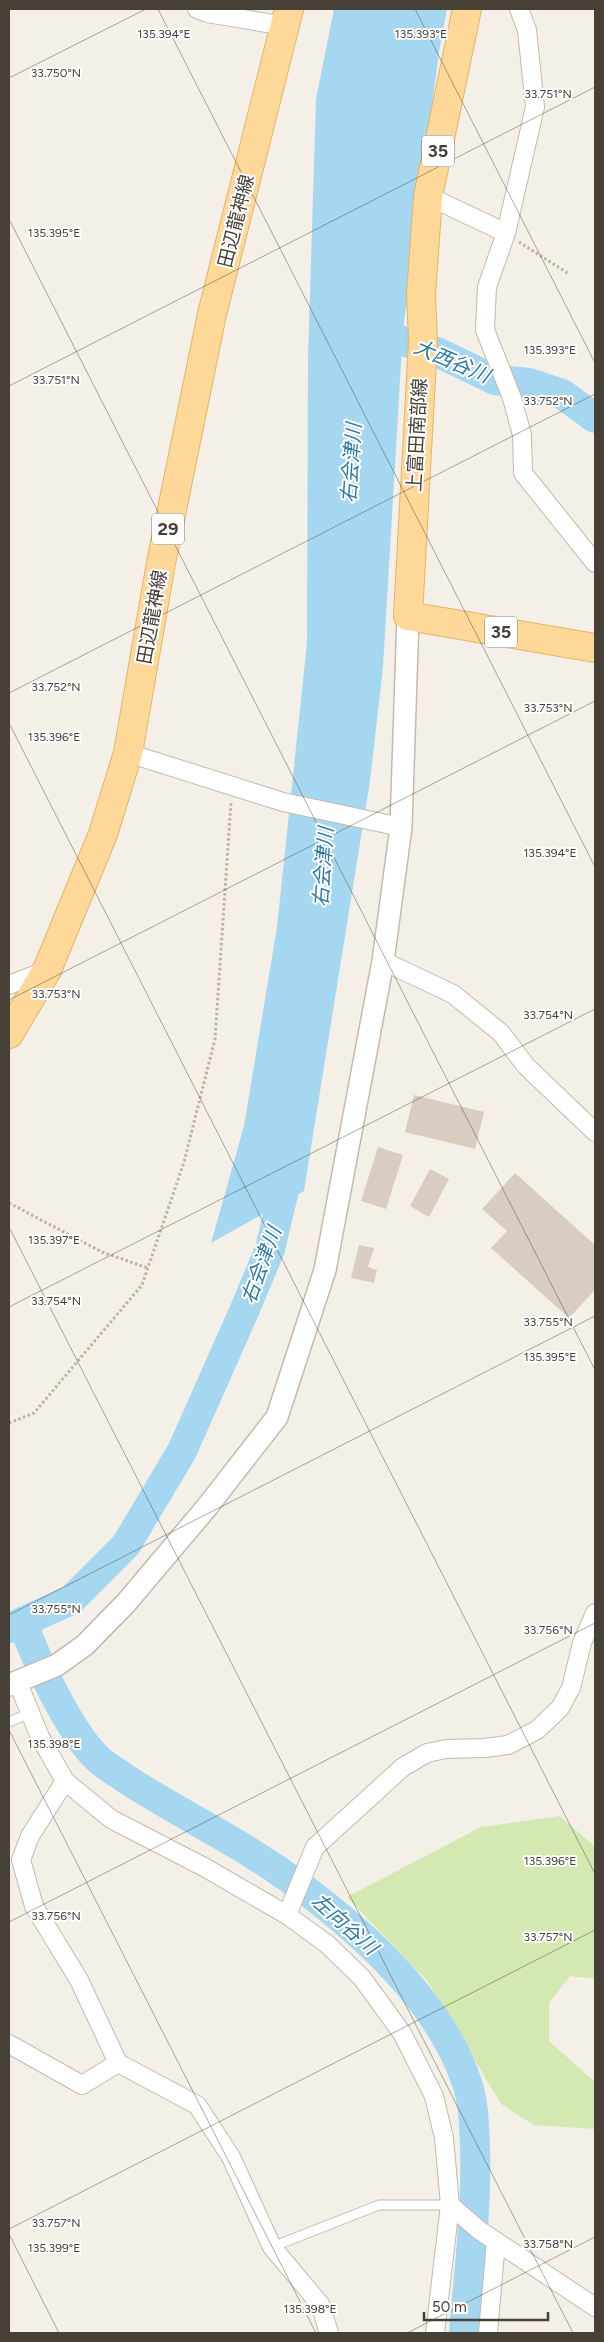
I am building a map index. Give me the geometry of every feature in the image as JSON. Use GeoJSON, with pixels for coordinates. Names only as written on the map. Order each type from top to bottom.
{"type":"FeatureCollection","features":[{"type":"Feature","properties":{"kind":"main road","name":"上富田南部線"},"geometry":{"type":"LineString","coordinates":[[408,616],[422,347],[421,295],[428,196],[467,9]]}},
{"type":"Feature","properties":{"kind":"main road","name":"田辺龍神線"},"geometry":{"type":"LineString","coordinates":[[9,1034],[47,970],[104,834],[128,753],[161,563],[212,314],[287,17]]}},
{"type":"Feature","properties":{"kind":"main road","name":"35"},"geometry":{"type":"LineString","coordinates":[[408,616],[595,648]]}},
{"type":"Feature","properties":{"kind":"street"},"geometry":{"type":"LineString","coordinates":[[196,9],[207,13],[287,17]]}},
{"type":"Feature","properties":{"kind":"street"},"geometry":{"type":"LineString","coordinates":[[519,9],[527,30],[535,107],[506,233],[487,287],[485,330],[512,398],[522,436],[523,473],[595,563]]}},
{"type":"Feature","properties":{"kind":"street"},"geometry":{"type":"LineString","coordinates":[[428,196],[506,233]]}},
{"type":"Feature","properties":{"kind":"street"},"geometry":{"type":"LineString","coordinates":[[408,616],[401,827],[383,961],[325,1270],[277,1417],[207,1507],[126,1603],[85,1645],[56,1665],[18,1683],[40,1738],[65,1781],[111,1819],[204,1867],[287,1915],[327,1944],[362,1978],[402,2033],[434,2096],[444,2138],[450,2205],[435,2333]]}},
{"type":"Feature","properties":{"kind":"street"},"geometry":{"type":"LineString","coordinates":[[128,753],[283,802],[401,827]]}},
{"type":"Feature","properties":{"kind":"street"},"geometry":{"type":"LineString","coordinates":[[383,961],[453,994],[501,1033],[526,1066],[595,1132]]}},
{"type":"Feature","properties":{"kind":"street"},"geometry":{"type":"LineString","coordinates":[[9,985],[47,970]]}},
{"type":"Feature","properties":{"kind":"street"},"geometry":{"type":"LineString","coordinates":[[287,1915],[304,1877],[314,1847],[403,1767],[427,1753],[446,1749],[508,1745],[537,1730],[560,1708],[571,1688],[582,1643],[595,1613]]}},
{"type":"Feature","properties":{"kind":"street"},"geometry":{"type":"LineString","coordinates":[[65,1781],[30,1836],[21,1860],[34,1906],[79,1980],[118,2063],[197,2105],[231,2157],[272,2247],[320,2304],[329,2333]]}},
{"type":"Feature","properties":{"kind":"street"},"geometry":{"type":"LineString","coordinates":[[9,2044],[82,2085],[118,2063]]}},
{"type":"Feature","properties":{"kind":"street"},"geometry":{"type":"LineString","coordinates":[[450,2205],[496,2241],[595,2307]]}},
{"type":"Feature","properties":{"kind":"street"},"geometry":{"type":"LineString","coordinates":[[488,2333],[496,2241]]}},
{"type":"Feature","properties":{"kind":"lane"},"geometry":{"type":"LineString","coordinates":[[9,1722],[30,1713]]}},
{"type":"Feature","properties":{"kind":"lane"},"geometry":{"type":"LineString","coordinates":[[272,2247],[379,2205],[450,2205]]}},
{"type":"Feature","properties":{"kind":"path"},"geometry":{"type":"LineString","coordinates":[[506,233],[569,274]]}},
{"type":"Feature","properties":{"kind":"path"},"geometry":{"type":"LineString","coordinates":[[9,1423],[34,1413],[142,1285],[148,1268],[184,1162],[215,1039],[232,786]]}},
{"type":"Feature","properties":{"kind":"path"},"geometry":{"type":"LineString","coordinates":[[9,1202],[102,1252],[148,1268]]}},
{"type":"Feature","properties":{"kind":"green space"},"geometry":{"type":"Polygon","coordinates":[[[560,1816],[595,1847],[595,1979],[570,1976],[549,2003],[549,2041],[595,2082],[595,2129],[534,2125],[501,2104],[428,1982],[347,1897],[481,1827],[560,1816]]]}},
{"type":"Feature","properties":{"kind":"water"},"geometry":{"type":"Polygon","coordinates":[[[334,9],[447,9],[439,52],[403,330],[383,667],[370,781],[304,1191],[211,1243],[244,1126],[277,927],[307,643],[308,359],[316,99],[334,9]]]}},
{"type":"Feature","properties":{"kind":"building"},"geometry":{"type":"Polygon","coordinates":[[[414,1095],[484,1112],[475,1149],[405,1132],[414,1095]]]}},
{"type":"Feature","properties":{"kind":"building"},"geometry":{"type":"Polygon","coordinates":[[[378,1147],[403,1155],[386,1209],[361,1201],[378,1147]]]}},
{"type":"Feature","properties":{"kind":"building"},"geometry":{"type":"Polygon","coordinates":[[[430,1169],[449,1179],[429,1217],[410,1206],[430,1169]]]}},
{"type":"Feature","properties":{"kind":"building"},"geometry":{"type":"Polygon","coordinates":[[[515,1173],[595,1245],[595,1290],[569,1318],[491,1248],[507,1231],[482,1209],[515,1173]]]}},
{"type":"Feature","properties":{"kind":"building"},"geometry":{"type":"Polygon","coordinates":[[[359,1245],[374,1248],[368,1267],[377,1270],[374,1283],[351,1278],[359,1245]]]}},
{"type":"Feature","properties":{"kind":"waterway","name":"大西谷川"},"geometry":{"type":"LineString","coordinates":[[364,328],[439,353],[495,380],[529,383],[562,394],[595,418]]}},
{"type":"Feature","properties":{"kind":"waterway","name":"右会津川"},"geometry":{"type":"LineString","coordinates":[[9,1628],[71,1600],[126,1545],[182,1451],[245,1309],[270,1249],[290,1165]]}},
{"type":"Feature","properties":{"kind":"waterway","name":"左向谷川"},"geometry":{"type":"LineString","coordinates":[[23,1623],[54,1694],[75,1731],[97,1758],[147,1792],[256,1856],[330,1909],[398,1973],[427,2008],[450,2045],[467,2083],[474,2130],[474,2217],[464,2333]]}}]}
